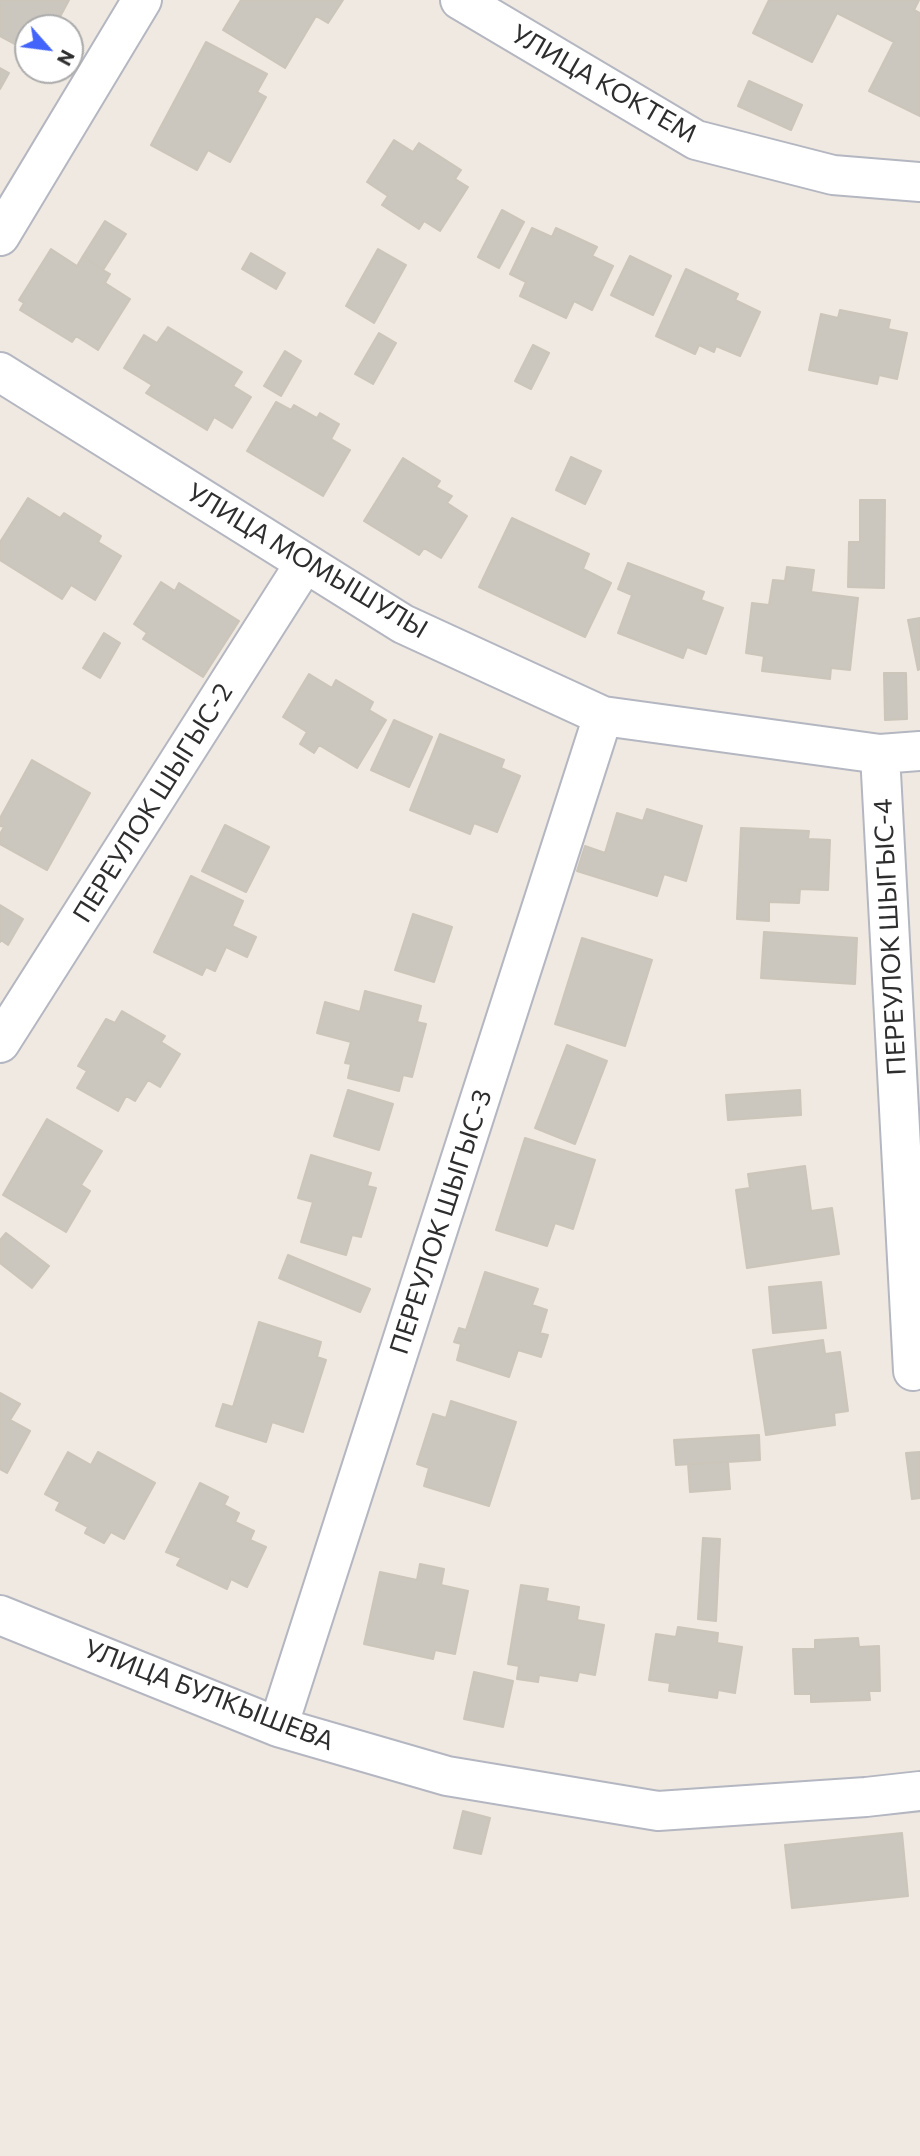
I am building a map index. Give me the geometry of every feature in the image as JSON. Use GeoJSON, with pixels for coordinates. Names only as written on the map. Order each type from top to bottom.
{"type":"FeatureCollection","features":[{"type":"Feature","properties":{"kind":"street"},"geometry":{"type":"LineString","coordinates":[[0,236],[142,0]]}},
{"type":"Feature","properties":{"kind":"street","name":"УЛИЦА КОКТЕМ"},"geometry":{"type":"LineString","coordinates":[[460,0],[696,140],[833,174],[920,182]]}},
{"type":"Feature","properties":{"kind":"street","name":"УЛИЦА МОМЫШУЛЫ"},"geometry":{"type":"LineString","coordinates":[[0,372],[403,624],[603,716],[880,754],[920,751]]}},
{"type":"Feature","properties":{"kind":"street","name":"ПЕРЕУЛОК ШЫГЫС-2"},"geometry":{"type":"LineString","coordinates":[[0,1043],[305,563]]}},
{"type":"Feature","properties":{"kind":"street","name":"ПЕРЕУЛОК ШЫГЫС-3"},"geometry":{"type":"LineString","coordinates":[[278,1727],[603,716]]}},
{"type":"Feature","properties":{"kind":"street","name":"ПЕРЕУЛОК ШЫГЫС-4"},"geometry":{"type":"LineString","coordinates":[[880,754],[913,1371]]}},
{"type":"Feature","properties":{"kind":"street","name":"УЛИЦА БУЛКЫШЕВА"},"geometry":{"type":"LineString","coordinates":[[0,1615],[278,1727],[447,1776],[658,1811],[920,1791]]}},
{"type":"Feature","properties":{"kind":"building"},"geometry":{"type":"Polygon","coordinates":[[[0,0],[69,0],[62,14],[14,14],[14,44],[0,36],[0,0]]]}},
{"type":"Feature","properties":{"kind":"building"},"geometry":{"type":"Polygon","coordinates":[[[241,0],[343,0],[328,23],[316,16],[285,68],[223,30],[241,0]]]}},
{"type":"Feature","properties":{"kind":"building"},"geometry":{"type":"Polygon","coordinates":[[[769,0],[919,0],[914,10],[920,13],[920,116],[869,91],[894,42],[837,13],[812,62],[753,33],[769,0]]]}},
{"type":"Feature","properties":{"kind":"building"},"geometry":{"type":"Polygon","coordinates":[[[206,42],[267,74],[257,92],[266,97],[230,162],[208,150],[197,170],[151,145],[206,42]]]}},
{"type":"Feature","properties":{"kind":"building"},"geometry":{"type":"Polygon","coordinates":[[[0,68],[9,73],[0,89],[0,68]]]}},
{"type":"Feature","properties":{"kind":"building"},"geometry":{"type":"Polygon","coordinates":[[[749,81],[802,105],[791,130],[738,106],[749,81]]]}},
{"type":"Feature","properties":{"kind":"building"},"geometry":{"type":"Polygon","coordinates":[[[394,140],[413,152],[419,143],[461,170],[455,179],[468,187],[440,231],[424,221],[419,229],[382,205],[388,196],[367,182],[394,140]]]}},
{"type":"Feature","properties":{"kind":"building"},"geometry":{"type":"Polygon","coordinates":[[[502,210],[524,222],[499,268],[478,257],[502,210]]]}},
{"type":"Feature","properties":{"kind":"building"},"geometry":{"type":"Polygon","coordinates":[[[105,221],[126,234],[103,270],[83,256],[105,221]]]}},
{"type":"Feature","properties":{"kind":"building"},"geometry":{"type":"Polygon","coordinates":[[[532,228],[552,237],[556,228],[597,247],[592,256],[613,266],[592,310],[574,301],[566,318],[520,296],[526,282],[510,274],[532,228]]]}},
{"type":"Feature","properties":{"kind":"building"},"geometry":{"type":"Polygon","coordinates":[[[51,249],[77,266],[83,256],[110,274],[105,283],[130,299],[98,350],[76,336],[72,342],[20,310],[24,303],[19,300],[51,249]]]}},
{"type":"Feature","properties":{"kind":"building"},"geometry":{"type":"Polygon","coordinates":[[[378,249],[406,265],[374,323],[346,306],[378,249]]]}},
{"type":"Feature","properties":{"kind":"building"},"geometry":{"type":"Polygon","coordinates":[[[251,253],[285,273],[276,289],[242,269],[251,253]]]}},
{"type":"Feature","properties":{"kind":"building"},"geometry":{"type":"Polygon","coordinates":[[[630,256],[671,276],[653,315],[611,295],[630,256]]]}},
{"type":"Feature","properties":{"kind":"building"},"geometry":{"type":"Polygon","coordinates":[[[686,269],[738,294],[735,300],[760,312],[740,356],[716,346],[714,352],[699,345],[695,354],[656,336],[686,269]]]}},
{"type":"Feature","properties":{"kind":"building"},"geometry":{"type":"Polygon","coordinates":[[[840,310],[890,320],[888,329],[907,333],[897,379],[879,375],[877,384],[809,370],[821,314],[838,318],[840,310]]]}},
{"type":"Feature","properties":{"kind":"building"},"geometry":{"type":"Polygon","coordinates":[[[168,327],[242,372],[233,386],[251,397],[232,428],[214,417],[207,430],[146,393],[152,385],[124,368],[144,335],[157,343],[168,327]]]}},
{"type":"Feature","properties":{"kind":"building"},"geometry":{"type":"Polygon","coordinates":[[[379,333],[396,343],[373,384],[355,374],[379,333]]]}},
{"type":"Feature","properties":{"kind":"building"},"geometry":{"type":"Polygon","coordinates":[[[533,345],[549,353],[531,389],[515,381],[533,345]]]}},
{"type":"Feature","properties":{"kind":"building"},"geometry":{"type":"Polygon","coordinates":[[[285,351],[301,361],[281,396],[264,386],[285,351]]]}},
{"type":"Feature","properties":{"kind":"building"},"geometry":{"type":"Polygon","coordinates":[[[276,402],[291,410],[294,405],[317,418],[320,413],[339,424],[331,439],[350,450],[323,496],[247,451],[276,402]]]}},
{"type":"Feature","properties":{"kind":"building"},"geometry":{"type":"Polygon","coordinates":[[[571,457],[601,471],[585,504],[556,490],[571,457]]]}},
{"type":"Feature","properties":{"kind":"building"},"geometry":{"type":"Polygon","coordinates":[[[403,458],[440,481],[436,487],[452,496],[447,503],[467,516],[441,558],[424,548],[419,555],[364,521],[403,458]]]}},
{"type":"Feature","properties":{"kind":"building"},"geometry":{"type":"Polygon","coordinates":[[[28,498],[60,518],[64,513],[101,536],[98,542],[121,556],[95,600],[71,585],[62,599],[0,560],[0,542],[28,498]]]}},
{"type":"Feature","properties":{"kind":"building"},"geometry":{"type":"Polygon","coordinates":[[[860,500],[885,500],[884,588],[848,587],[849,542],[860,542],[860,500]]]}},
{"type":"Feature","properties":{"kind":"building"},"geometry":{"type":"Polygon","coordinates":[[[512,518],[589,554],[583,569],[611,583],[585,637],[479,587],[512,518]]]}},
{"type":"Feature","properties":{"kind":"building"},"geometry":{"type":"Polygon","coordinates":[[[628,563],[704,592],[701,600],[723,608],[706,654],[687,647],[683,658],[618,633],[632,595],[618,589],[628,563]]]}},
{"type":"Feature","properties":{"kind":"building"},"geometry":{"type":"Polygon","coordinates":[[[787,567],[814,570],[811,592],[858,598],[850,670],[831,668],[830,679],[762,671],[764,656],[746,653],[752,603],[769,605],[773,580],[785,581],[787,567]]]}},
{"type":"Feature","properties":{"kind":"building"},"geometry":{"type":"Polygon","coordinates":[[[161,582],[175,591],[179,583],[239,621],[203,677],[143,639],[147,633],[134,624],[161,582]]]}},
{"type":"Feature","properties":{"kind":"building"},"geometry":{"type":"Polygon","coordinates":[[[920,618],[920,669],[918,670],[908,620],[920,618]]]}},
{"type":"Feature","properties":{"kind":"building"},"geometry":{"type":"Polygon","coordinates":[[[104,633],[120,643],[100,678],[83,668],[104,633]]]}},
{"type":"Feature","properties":{"kind":"building"},"geometry":{"type":"Polygon","coordinates":[[[884,673],[906,673],[907,719],[885,720],[884,673]]]}},
{"type":"Feature","properties":{"kind":"building"},"geometry":{"type":"Polygon","coordinates":[[[309,674],[332,688],[336,680],[373,702],[369,710],[386,720],[357,768],[319,745],[314,753],[300,744],[307,732],[283,717],[309,674]]]}},
{"type":"Feature","properties":{"kind":"building"},"geometry":{"type":"Polygon","coordinates":[[[394,720],[432,737],[409,787],[371,770],[394,720]]]}},
{"type":"Feature","properties":{"kind":"building"},"geometry":{"type":"Polygon","coordinates":[[[440,734],[504,760],[501,768],[520,776],[497,832],[474,823],[470,834],[410,810],[440,734]]]}},
{"type":"Feature","properties":{"kind":"building"},"geometry":{"type":"Polygon","coordinates":[[[32,760],[90,793],[47,870],[0,844],[0,834],[4,827],[0,826],[0,818],[32,760]]]}},
{"type":"Feature","properties":{"kind":"building"},"geometry":{"type":"Polygon","coordinates":[[[647,809],[702,826],[686,881],[664,874],[657,896],[577,871],[585,846],[605,853],[617,813],[643,821],[647,809]]]}},
{"type":"Feature","properties":{"kind":"building"},"geometry":{"type":"Polygon","coordinates":[[[225,825],[269,847],[246,892],[202,871],[225,825]]]}},
{"type":"Feature","properties":{"kind":"building"},"geometry":{"type":"Polygon","coordinates":[[[741,828],[809,831],[808,839],[830,840],[828,890],[800,889],[799,903],[769,902],[769,921],[737,919],[741,828]]]}},
{"type":"Feature","properties":{"kind":"building"},"geometry":{"type":"Polygon","coordinates":[[[191,876],[243,901],[232,926],[256,937],[247,957],[226,947],[215,971],[206,967],[202,975],[154,952],[191,876]]]}},
{"type":"Feature","properties":{"kind":"building"},"geometry":{"type":"Polygon","coordinates":[[[0,905],[23,919],[8,945],[1,940],[0,942],[0,905]]]}},
{"type":"Feature","properties":{"kind":"building"},"geometry":{"type":"Polygon","coordinates":[[[413,914],[452,927],[434,982],[395,970],[413,914]]]}},
{"type":"Feature","properties":{"kind":"building"},"geometry":{"type":"Polygon","coordinates":[[[764,932],[857,938],[855,984],[761,978],[764,932]]]}},
{"type":"Feature","properties":{"kind":"building"},"geometry":{"type":"Polygon","coordinates":[[[582,938],[652,960],[625,1046],[555,1024],[582,938]]]}},
{"type":"Feature","properties":{"kind":"building"},"geometry":{"type":"Polygon","coordinates":[[[365,991],[421,1006],[417,1022],[426,1024],[412,1077],[403,1075],[399,1091],[348,1078],[351,1064],[345,1063],[351,1042],[317,1033],[325,1002],[360,1012],[365,991]]]}},
{"type":"Feature","properties":{"kind":"building"},"geometry":{"type":"Polygon","coordinates":[[[122,1011],[165,1036],[161,1042],[180,1054],[160,1087],[148,1080],[135,1101],[126,1096],[118,1111],[77,1088],[87,1071],[78,1066],[106,1019],[115,1023],[122,1011]]]}},
{"type":"Feature","properties":{"kind":"building"},"geometry":{"type":"Polygon","coordinates":[[[567,1045],[607,1061],[575,1144],[535,1128],[567,1045]]]}},
{"type":"Feature","properties":{"kind":"building"},"geometry":{"type":"Polygon","coordinates":[[[348,1090],[393,1104],[379,1150],[334,1136],[348,1090]]]}},
{"type":"Feature","properties":{"kind":"building"},"geometry":{"type":"Polygon","coordinates":[[[800,1090],[801,1115],[728,1120],[726,1095],[800,1090]]]}},
{"type":"Feature","properties":{"kind":"building"},"geometry":{"type":"Polygon","coordinates":[[[47,1119],[102,1151],[81,1185],[90,1191],[66,1232],[3,1195],[47,1119]]]}},
{"type":"Feature","properties":{"kind":"building"},"geometry":{"type":"Polygon","coordinates":[[[525,1138],[595,1160],[573,1229],[555,1223],[547,1246],[496,1230],[525,1138]]]}},
{"type":"Feature","properties":{"kind":"building"},"geometry":{"type":"Polygon","coordinates":[[[311,1155],[371,1173],[367,1186],[376,1188],[361,1237],[352,1235],[346,1255],[301,1242],[313,1202],[298,1198],[311,1155]]]}},
{"type":"Feature","properties":{"kind":"building"},"geometry":{"type":"Polygon","coordinates":[[[805,1166],[811,1211],[832,1208],[839,1254],[747,1268],[736,1190],[750,1188],[748,1174],[805,1166]]]}},
{"type":"Feature","properties":{"kind":"building"},"geometry":{"type":"Polygon","coordinates":[[[6,1233],[49,1266],[32,1288],[0,1263],[0,1240],[6,1233]]]}},
{"type":"Feature","properties":{"kind":"building"},"geometry":{"type":"Polygon","coordinates":[[[288,1255],[370,1289],[360,1312],[279,1278],[288,1255]]]}},
{"type":"Feature","properties":{"kind":"building"},"geometry":{"type":"Polygon","coordinates":[[[485,1272],[538,1289],[532,1305],[547,1310],[540,1333],[548,1335],[541,1357],[518,1350],[509,1377],[457,1360],[461,1344],[454,1342],[459,1328],[466,1330],[485,1272]]]}},
{"type":"Feature","properties":{"kind":"building"},"geometry":{"type":"Polygon","coordinates":[[[821,1282],[826,1328],[773,1333],[769,1287],[821,1282]]]}},
{"type":"Feature","properties":{"kind":"building"},"geometry":{"type":"Polygon","coordinates":[[[259,1322],[321,1342],[317,1357],[326,1360],[303,1432],[272,1422],[266,1442],[216,1426],[223,1404],[233,1407],[259,1322]]]}},
{"type":"Feature","properties":{"kind":"building"},"geometry":{"type":"Polygon","coordinates":[[[823,1340],[825,1354],[840,1352],[848,1411],[834,1413],[835,1425],[766,1435],[753,1350],[823,1340]]]}},
{"type":"Feature","properties":{"kind":"building"},"geometry":{"type":"Polygon","coordinates":[[[0,1393],[20,1404],[10,1420],[30,1431],[7,1473],[0,1469],[0,1393]]]}},
{"type":"Feature","properties":{"kind":"building"},"geometry":{"type":"Polygon","coordinates":[[[451,1401],[516,1422],[489,1506],[424,1486],[429,1468],[417,1464],[433,1414],[446,1418],[451,1401]]]}},
{"type":"Feature","properties":{"kind":"building"},"geometry":{"type":"Polygon","coordinates":[[[759,1435],[760,1460],[676,1465],[674,1440],[759,1435]]]}},
{"type":"Feature","properties":{"kind":"building"},"geometry":{"type":"Polygon","coordinates":[[[68,1452],[91,1465],[98,1452],[155,1483],[124,1539],[111,1532],[104,1543],[85,1533],[88,1527],[56,1510],[60,1502],[45,1494],[68,1452]]]}},
{"type":"Feature","properties":{"kind":"building"},"geometry":{"type":"Polygon","coordinates":[[[920,1452],[920,1498],[912,1499],[906,1453],[920,1452]]]}},
{"type":"Feature","properties":{"kind":"building"},"geometry":{"type":"Polygon","coordinates":[[[728,1462],[730,1489],[690,1492],[688,1464],[728,1462]]]}},
{"type":"Feature","properties":{"kind":"building"},"geometry":{"type":"Polygon","coordinates":[[[200,1483],[228,1497],[224,1505],[239,1513],[235,1522],[254,1531],[250,1540],[266,1547],[247,1587],[231,1579],[227,1589],[177,1565],[181,1558],[166,1552],[200,1483]]]}},
{"type":"Feature","properties":{"kind":"building"},"geometry":{"type":"Polygon","coordinates":[[[703,1538],[720,1539],[716,1621],[698,1619],[703,1538]]]}},
{"type":"Feature","properties":{"kind":"building"},"geometry":{"type":"Polygon","coordinates":[[[420,1564],[444,1569],[441,1585],[468,1591],[455,1654],[435,1650],[433,1659],[364,1644],[380,1572],[417,1580],[420,1564]]]}},
{"type":"Feature","properties":{"kind":"building"},"geometry":{"type":"Polygon","coordinates":[[[521,1585],[548,1589],[546,1601],[579,1607],[577,1620],[604,1625],[595,1675],[579,1672],[577,1681],[539,1675],[538,1682],[517,1679],[519,1666],[508,1664],[521,1585]]]}},
{"type":"Feature","properties":{"kind":"building"},"geometry":{"type":"Polygon","coordinates":[[[678,1627],[718,1633],[717,1643],[742,1647],[735,1693],[718,1690],[717,1698],[669,1691],[670,1683],[649,1680],[656,1634],[676,1637],[678,1627]]]}},
{"type":"Feature","properties":{"kind":"building"},"geometry":{"type":"Polygon","coordinates":[[[858,1638],[859,1647],[879,1646],[880,1691],[869,1691],[870,1700],[811,1702],[811,1694],[795,1694],[793,1649],[815,1649],[815,1640],[858,1638]]]}},
{"type":"Feature","properties":{"kind":"building"},"geometry":{"type":"Polygon","coordinates":[[[474,1672],[513,1681],[503,1727],[464,1719],[474,1672]]]}},
{"type":"Feature","properties":{"kind":"building"},"geometry":{"type":"Polygon","coordinates":[[[463,1811],[490,1818],[481,1854],[454,1848],[463,1811]]]}},
{"type":"Feature","properties":{"kind":"building"},"geometry":{"type":"Polygon","coordinates":[[[902,1833],[908,1896],[792,1908],[785,1845],[902,1833]]]}}]}
